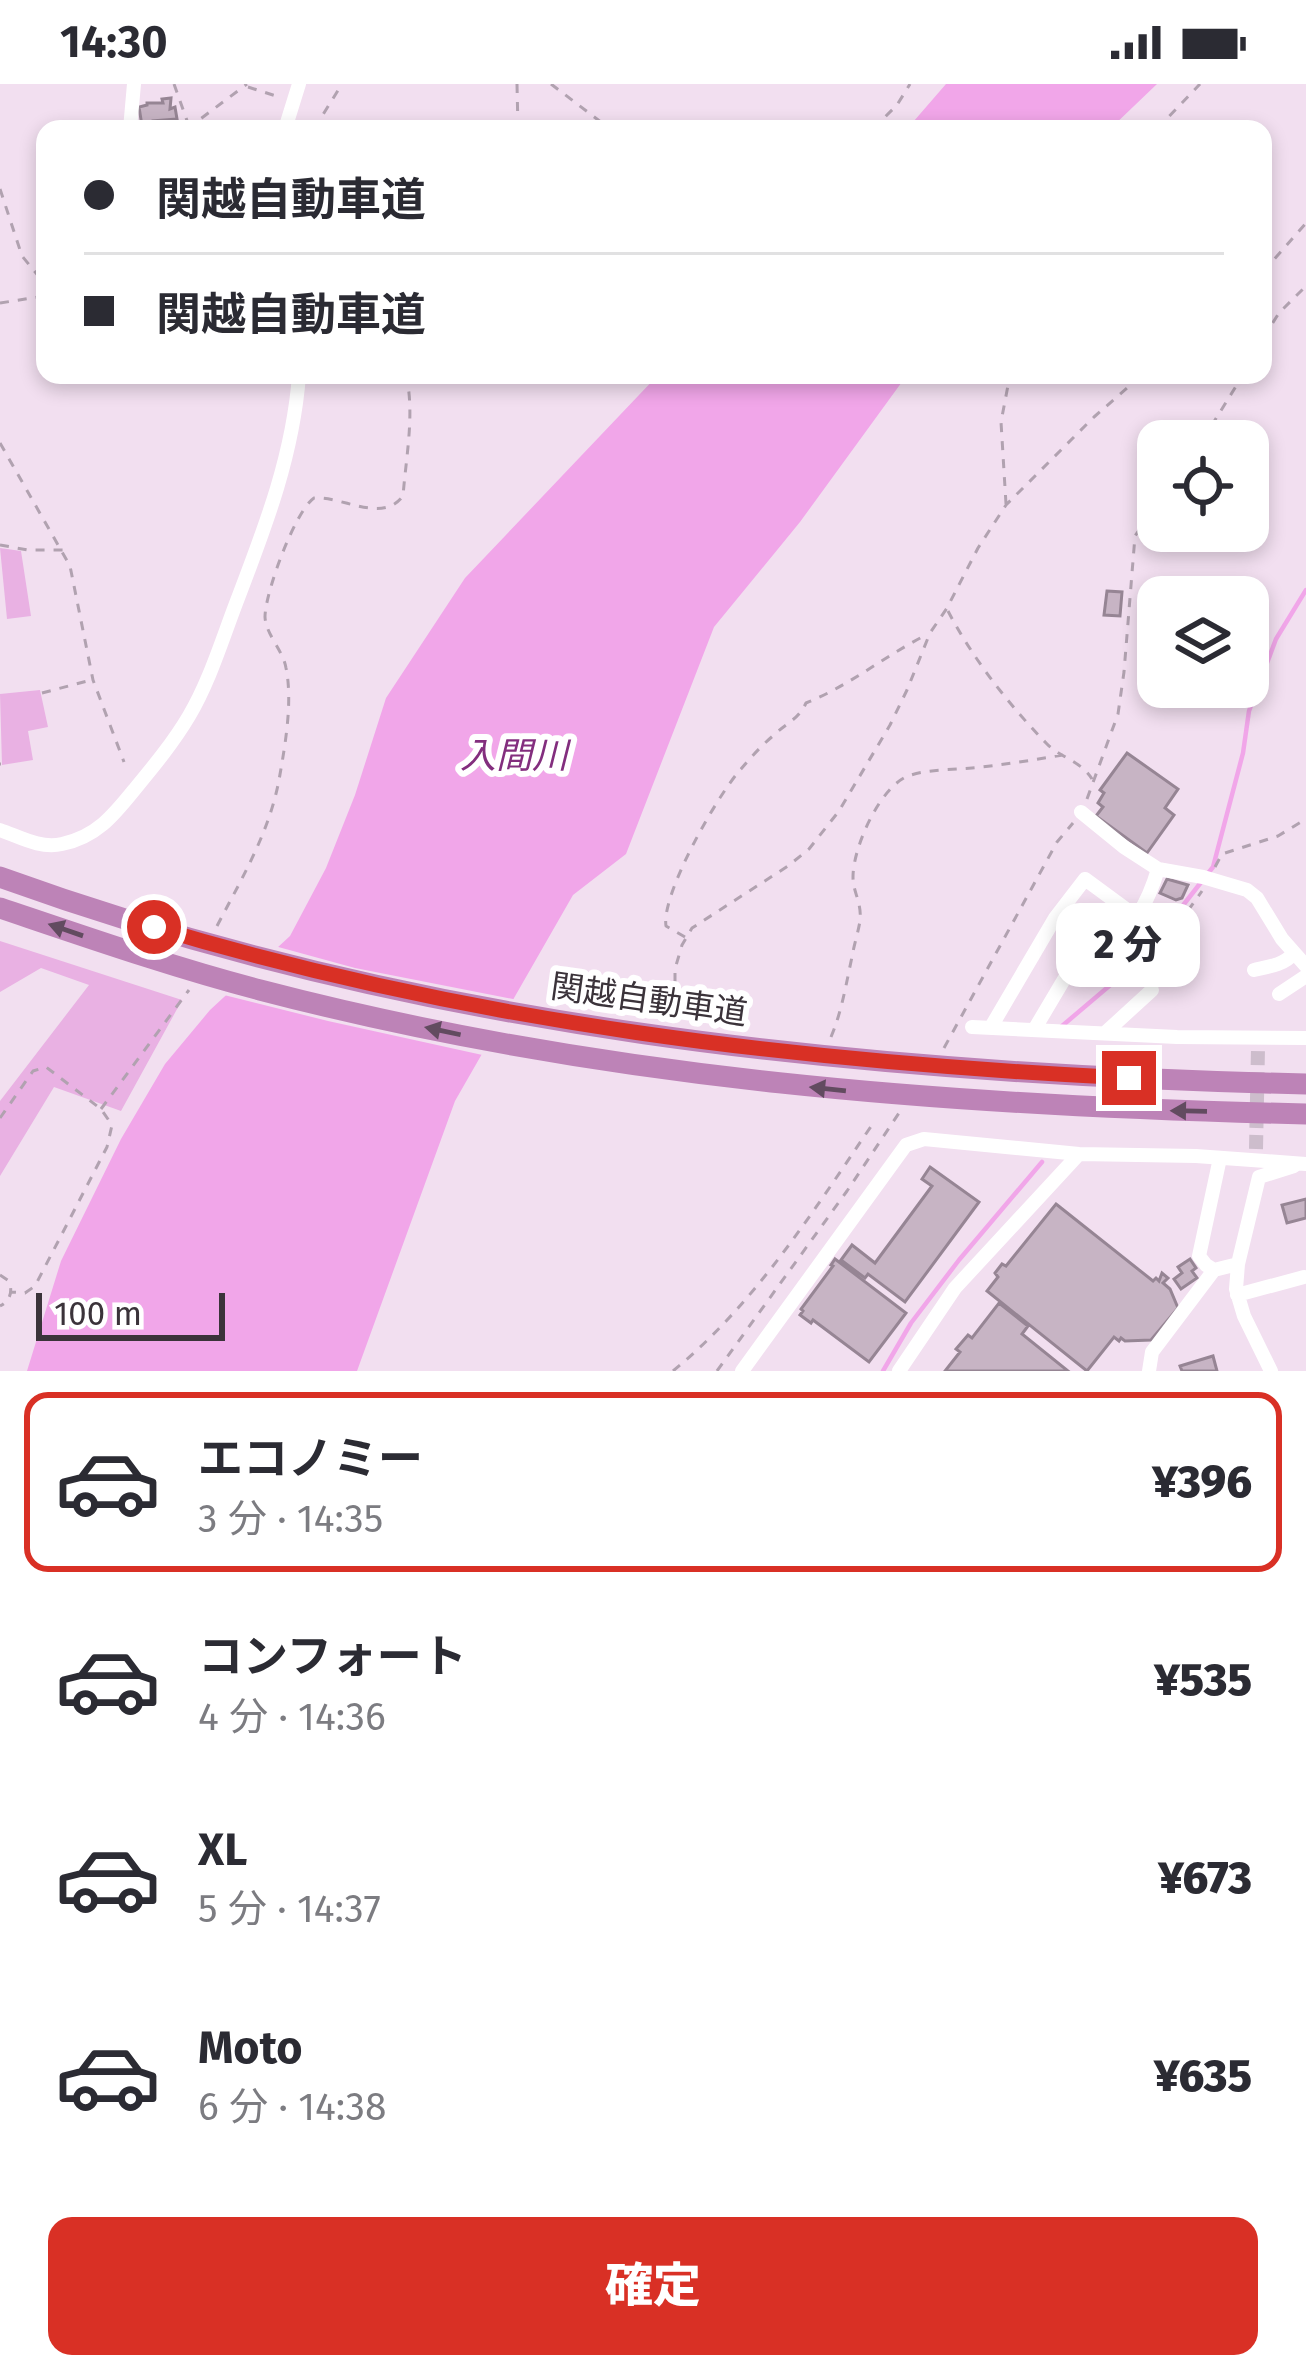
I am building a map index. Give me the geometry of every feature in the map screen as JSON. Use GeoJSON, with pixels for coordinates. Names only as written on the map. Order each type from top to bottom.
{"type":"FeatureCollection","features":[{"type":"Feature","properties":{"kind":"highway","name":"関越自動車道"},"geometry":{"type":"LineString","coordinates":[[10,881],[286,964],[496,1010],[729,1047],[957,1070],[1306,1084]]}},
{"type":"Feature","properties":{"kind":"highway","name":"関越自動車道"},"geometry":{"type":"LineString","coordinates":[[1,908],[176,967],[355,1012],[482,1039],[722,1078],[945,1100],[1306,1114]]}},
{"type":"Feature","properties":{"kind":"street"},"geometry":{"type":"LineString","coordinates":[[131,120],[134,84]]}},
{"type":"Feature","properties":{"kind":"street"},"geometry":{"type":"LineString","coordinates":[[288,120],[298,84]]}},
{"type":"Feature","properties":{"kind":"street"},"geometry":{"type":"LineString","coordinates":[[0,830],[44,846],[95,831],[113,817],[182,727],[207,680],[279,487],[298,384]]}},
{"type":"Feature","properties":{"kind":"street"},"geometry":{"type":"LineString","coordinates":[[1082,812],[1158,869],[1247,890],[1306,966]]}},
{"type":"Feature","properties":{"kind":"street"},"geometry":{"type":"LineString","coordinates":[[1034,1030],[1088,939],[1108,952],[1138,918],[1158,869]]}},
{"type":"Feature","properties":{"kind":"street"},"geometry":{"type":"LineString","coordinates":[[991,1028],[1055,918],[1085,879],[1138,918]]}},
{"type":"Feature","properties":{"kind":"street"},"geometry":{"type":"LineString","coordinates":[[1254,970],[1276,965],[1293,954]]}},
{"type":"Feature","properties":{"kind":"street"},"geometry":{"type":"LineString","coordinates":[[1279,994],[1306,976]]}},
{"type":"Feature","properties":{"kind":"street"},"geometry":{"type":"LineString","coordinates":[[1105,1033],[1152,990]]}},
{"type":"Feature","properties":{"kind":"street"},"geometry":{"type":"LineString","coordinates":[[971,1028],[1258,1043],[1306,1038]]}},
{"type":"Feature","properties":{"kind":"street"},"geometry":{"type":"LineString","coordinates":[[742,1371],[906,1145],[924,1139],[1078,1154],[1256,1155],[1302,1164]]}},
{"type":"Feature","properties":{"kind":"street"},"geometry":{"type":"LineString","coordinates":[[899,1371],[956,1288],[1078,1154]]}},
{"type":"Feature","properties":{"kind":"street"},"geometry":{"type":"LineString","coordinates":[[1214,1270],[1199,1256],[1220,1158]]}},
{"type":"Feature","properties":{"kind":"street"},"geometry":{"type":"LineString","coordinates":[[1271,1371],[1237,1295],[1238,1264],[1259,1177],[1302,1164]]}},
{"type":"Feature","properties":{"kind":"street"},"geometry":{"type":"LineString","coordinates":[[1149,1371],[1152,1352],[1214,1270],[1238,1264]]}},
{"type":"Feature","properties":{"kind":"street"},"geometry":{"type":"LineString","coordinates":[[1237,1295],[1304,1277]]}},
{"type":"Feature","properties":{"kind":"path"},"geometry":{"type":"LineString","coordinates":[[175,84],[186,120]]}},
{"type":"Feature","properties":{"kind":"path"},"geometry":{"type":"LineString","coordinates":[[320,120],[342,84]]}},
{"type":"Feature","properties":{"kind":"path"},"geometry":{"type":"LineString","coordinates":[[518,84],[518,120]]}},
{"type":"Feature","properties":{"kind":"path"},"geometry":{"type":"LineString","coordinates":[[551,84],[598,120]]}},
{"type":"Feature","properties":{"kind":"path"},"geometry":{"type":"LineString","coordinates":[[882,120],[910,84]]}},
{"type":"Feature","properties":{"kind":"path"},"geometry":{"type":"LineString","coordinates":[[1165,120],[1200,84]]}},
{"type":"Feature","properties":{"kind":"path"},"geometry":{"type":"LineString","coordinates":[[199,120],[246,85],[280,98]]}},
{"type":"Feature","properties":{"kind":"path"},"geometry":{"type":"LineString","coordinates":[[0,189],[22,256],[36,273]]}},
{"type":"Feature","properties":{"kind":"path"},"geometry":{"type":"LineString","coordinates":[[1272,262],[1306,224]]}},
{"type":"Feature","properties":{"kind":"path"},"geometry":{"type":"LineString","coordinates":[[1272,324],[1306,286]]}},
{"type":"Feature","properties":{"kind":"path"},"geometry":{"type":"LineString","coordinates":[[0,303],[36,297]]}},
{"type":"Feature","properties":{"kind":"path"},"geometry":{"type":"LineString","coordinates":[[218,926],[266,831],[279,781],[288,711],[286,668],[265,618],[277,571],[297,515],[314,498],[330,497],[378,510],[397,504],[403,496],[408,384]]}},
{"type":"Feature","properties":{"kind":"path"},"geometry":{"type":"LineString","coordinates":[[1006,505],[1000,422],[1008,384]]}},
{"type":"Feature","properties":{"kind":"path"},"geometry":{"type":"LineString","coordinates":[[675,1018],[675,969],[686,938],[699,922],[809,849],[890,725],[930,633],[1006,505],[1132,384]]}},
{"type":"Feature","properties":{"kind":"path"},"geometry":{"type":"LineString","coordinates":[[1215,420],[1238,384]]}},
{"type":"Feature","properties":{"kind":"path"},"geometry":{"type":"LineString","coordinates":[[0,443],[62,550],[77,592],[93,680],[124,762]]}},
{"type":"Feature","properties":{"kind":"path"},"geometry":{"type":"LineString","coordinates":[[1082,812],[1121,694],[1137,533]]}},
{"type":"Feature","properties":{"kind":"path"},"geometry":{"type":"LineString","coordinates":[[0,545],[62,550]]}},
{"type":"Feature","properties":{"kind":"path"},"geometry":{"type":"LineString","coordinates":[[947,608],[1002,692],[1048,745],[1093,781]]}},
{"type":"Feature","properties":{"kind":"path"},"geometry":{"type":"LineString","coordinates":[[686,938],[666,926],[664,911],[686,860],[736,773],[800,716],[806,703],[930,633]]}},
{"type":"Feature","properties":{"kind":"path"},"geometry":{"type":"LineString","coordinates":[[42,693],[93,680]]}},
{"type":"Feature","properties":{"kind":"path"},"geometry":{"type":"LineString","coordinates":[[829,1041],[860,923],[861,903],[853,874],[858,848],[890,788],[919,772],[1063,755]]}},
{"type":"Feature","properties":{"kind":"path"},"geometry":{"type":"LineString","coordinates":[[101,1109],[186,998],[194,980]]}},
{"type":"Feature","properties":{"kind":"path"},"geometry":{"type":"LineString","coordinates":[[0,1118],[33,1071],[46,1067],[101,1109],[112,1126],[107,1147],[35,1286],[25,1293],[11,1292]]}},
{"type":"Feature","properties":{"kind":"path"},"geometry":{"type":"LineString","coordinates":[[673,1371],[743,1305],[874,1122]]}},
{"type":"Feature","properties":{"kind":"path"},"geometry":{"type":"LineString","coordinates":[[0,1275],[9,1281],[11,1292],[0,1306]]}},
{"type":"Feature","properties":{"kind":"shaded area"},"geometry":{"type":"Polygon","coordinates":[[[0,548],[21,551],[31,616],[7,619],[0,548]]]}},
{"type":"Feature","properties":{"kind":"shaded area"},"geometry":{"type":"Polygon","coordinates":[[[40,690],[48,727],[28,731],[33,760],[2,765],[0,694],[40,690]]]}},
{"type":"Feature","properties":{"kind":"shaded area"},"geometry":{"type":"Polygon","coordinates":[[[0,941],[182,1000],[121,1111],[54,1087],[0,1176],[0,1101],[89,985],[41,968],[0,992],[0,941]]]}},
{"type":"Feature","properties":{"kind":"water"},"geometry":{"type":"Polygon","coordinates":[[[946,84],[1157,84],[1119,120],[915,120],[946,84]]]}},
{"type":"Feature","properties":{"kind":"water","name":"入間川"},"geometry":{"type":"Polygon","coordinates":[[[649,384],[900,384],[800,522],[714,627],[626,854],[573,895],[455,1101],[357,1371],[27,1371],[61,1261],[121,1139],[165,1064],[210,1010],[290,936],[326,868],[386,698],[465,578],[649,384]]]}},
{"type":"Feature","properties":{"kind":"pier"},"geometry":{"type":"Polygon","coordinates":[[[271,945],[355,968],[518,1000],[487,1056],[220,994],[271,945]]]}},
{"type":"Feature","properties":{"kind":"building"},"geometry":{"type":"Polygon","coordinates":[[[171,98],[170,109],[175,107],[177,119],[141,120],[139,107],[163,103],[162,99],[171,98]]]}},
{"type":"Feature","properties":{"kind":"building"},"geometry":{"type":"Polygon","coordinates":[[[1107,591],[1122,592],[1120,616],[1104,615],[1107,591]]]}},
{"type":"Feature","properties":{"kind":"building"},"geometry":{"type":"Polygon","coordinates":[[[1127,753],[1178,789],[1165,808],[1174,815],[1147,853],[1096,816],[1103,807],[1098,803],[1104,793],[1100,790],[1127,753]]]}},
{"type":"Feature","properties":{"kind":"building"},"geometry":{"type":"Polygon","coordinates":[[[1167,879],[1188,885],[1182,898],[1160,893],[1167,879]]]}},
{"type":"Feature","properties":{"kind":"building"},"geometry":{"type":"Polygon","coordinates":[[[930,1167],[979,1202],[905,1302],[841,1260],[852,1245],[875,1263],[932,1186],[922,1179],[930,1167]]]}},
{"type":"Feature","properties":{"kind":"building"},"geometry":{"type":"Polygon","coordinates":[[[1306,1199],[1306,1218],[1287,1223],[1282,1205],[1306,1199]]]}},
{"type":"Feature","properties":{"kind":"building"},"geometry":{"type":"Polygon","coordinates":[[[1056,1204],[1153,1281],[1159,1281],[1162,1273],[1168,1278],[1163,1283],[1178,1308],[1151,1340],[1114,1337],[1087,1371],[987,1291],[1002,1264],[1006,1266],[1056,1204]]]}},
{"type":"Feature","properties":{"kind":"building"},"geometry":{"type":"Polygon","coordinates":[[[835,1259],[906,1313],[869,1362],[800,1315],[835,1259]]]}},
{"type":"Feature","properties":{"kind":"building"},"geometry":{"type":"Polygon","coordinates":[[[1190,1259],[1197,1278],[1181,1289],[1174,1279],[1182,1273],[1178,1267],[1190,1259]]]}},
{"type":"Feature","properties":{"kind":"building"},"geometry":{"type":"Polygon","coordinates":[[[999,1303],[1028,1326],[1022,1334],[1068,1371],[945,1371],[960,1352],[956,1349],[968,1335],[972,1338],[999,1303]]]}},
{"type":"Feature","properties":{"kind":"building"},"geometry":{"type":"Polygon","coordinates":[[[1213,1356],[1217,1371],[1182,1371],[1180,1366],[1213,1356]]]}},
{"type":"Feature","properties":{"kind":"waterway"},"geometry":{"type":"LineString","coordinates":[[1062,1026],[1141,959],[1213,867],[1249,711],[1276,639],[1306,590]]}},
{"type":"Feature","properties":{"kind":"waterway"},"geometry":{"type":"LineString","coordinates":[[883,1371],[911,1323],[1042,1162]]}},
{"type":"Feature","properties":{"kind":"tunnel"},"geometry":{"type":"LineString","coordinates":[[1256,1149],[1258,1048]]}},
{"type":"Feature","properties":{"kind":"route"},"geometry":{"type":"LineString","coordinates":[[154,927],[393,990],[613,1030],[957,1070],[1129,1078]]}}]}
